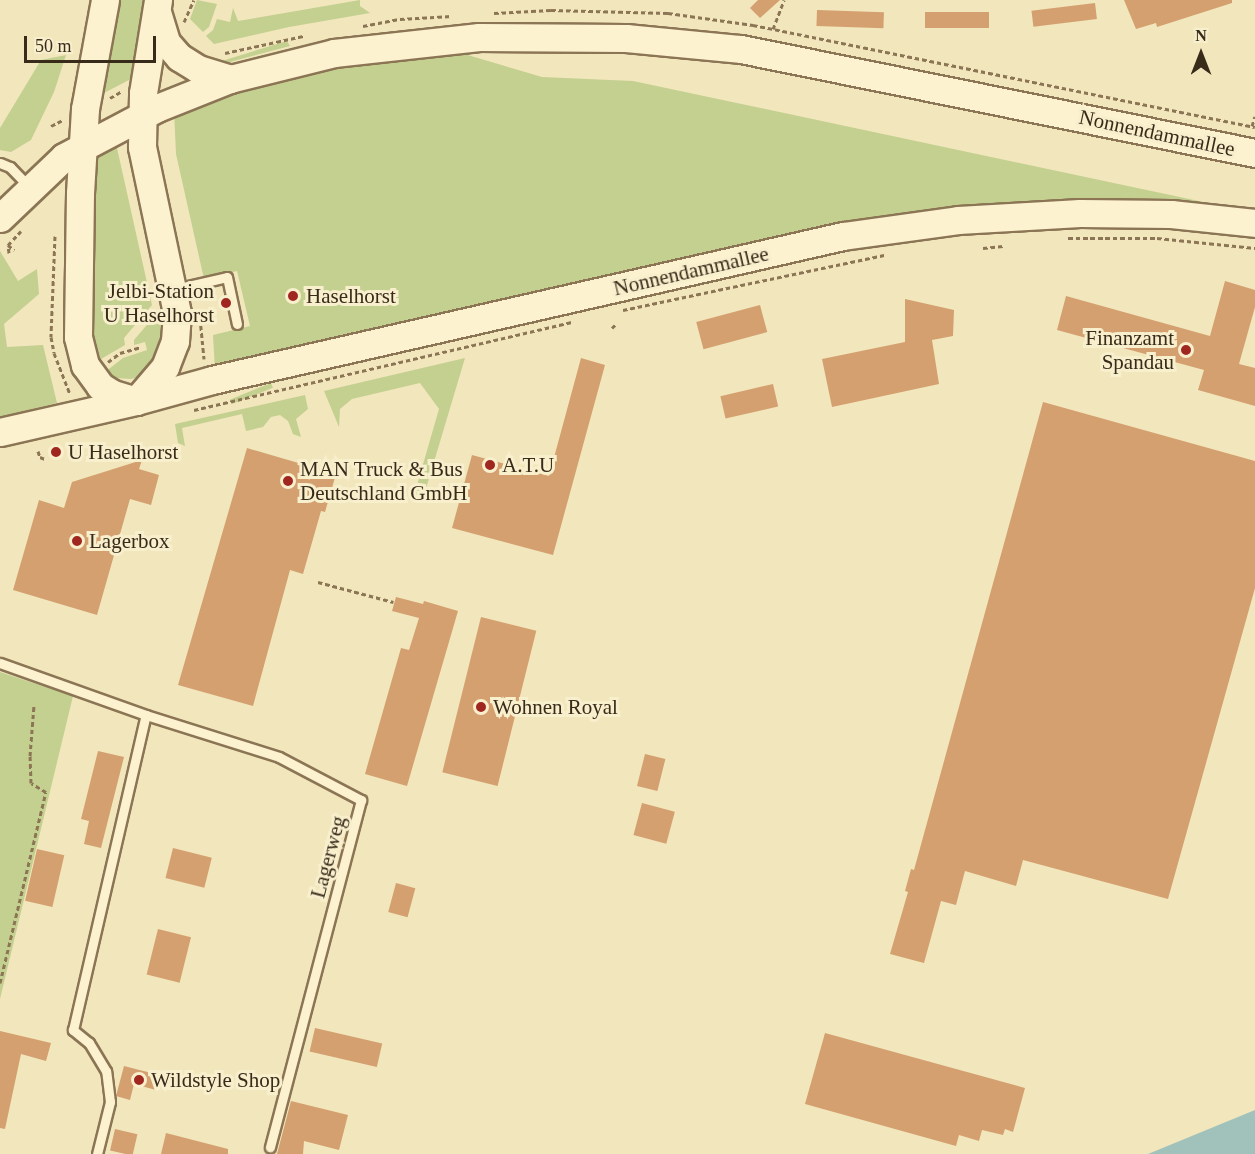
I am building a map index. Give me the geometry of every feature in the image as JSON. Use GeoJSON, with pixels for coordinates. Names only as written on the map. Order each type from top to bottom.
{"type":"FeatureCollection","features":[{"type":"Feature","properties":{"kind":"main road"},"geometry":{"type":"LineString","coordinates":[[105,0],[91,71],[83,147],[78,282],[79,349],[85,365],[100,386],[113,394],[136,401],[165,367],[176,341],[177,313],[173,290],[142,147],[141,115],[157,5]]}},
{"type":"Feature","properties":{"kind":"main road"},"geometry":{"type":"LineString","coordinates":[[157,5],[166,42],[179,57],[198,69],[230,79]]}},
{"type":"Feature","properties":{"kind":"main road","name":"Nonnendammallee"},"geometry":{"type":"LineString","coordinates":[[0,218],[64,157],[141,115],[230,79],[334,53],[402,44],[525,36],[638,39],[730,48],[796,59],[1255,153]]}},
{"type":"Feature","properties":{"kind":"main road","name":"Nonnendammallee"},"geometry":{"type":"LineString","coordinates":[[0,432],[136,401],[212,380],[843,236],[1010,215],[1171,214],[1255,223]]}},
{"type":"Feature","properties":{"kind":"lane"},"geometry":{"type":"LineString","coordinates":[[0,163],[10,167],[29,188]]}},
{"type":"Feature","properties":{"kind":"lane"},"geometry":{"type":"LineString","coordinates":[[173,290],[226,277],[237,324]]}},
{"type":"Feature","properties":{"kind":"lane","name":"Lagerweg"},"geometry":{"type":"LineString","coordinates":[[0,663],[146,715],[279,757],[361,800],[270,1147]]}},
{"type":"Feature","properties":{"kind":"lane"},"geometry":{"type":"LineString","coordinates":[[97,1154],[110,1102],[106,1071],[89,1043],[73,1030],[146,715]]}},
{"type":"Feature","properties":{"kind":"path"},"geometry":{"type":"LineString","coordinates":[[184,22],[194,0]]}},
{"type":"Feature","properties":{"kind":"path"},"geometry":{"type":"LineString","coordinates":[[773,29],[784,0]]}},
{"type":"Feature","properties":{"kind":"path"},"geometry":{"type":"LineString","coordinates":[[217,53],[241,51],[287,39]]}},
{"type":"Feature","properties":{"kind":"path"},"geometry":{"type":"LineString","coordinates":[[107,99],[130,87]]}},
{"type":"Feature","properties":{"kind":"path"},"geometry":{"type":"LineString","coordinates":[[1252,126],[1255,116]]}},
{"type":"Feature","properties":{"kind":"path"},"geometry":{"type":"LineString","coordinates":[[51,126],[63,120]]}},
{"type":"Feature","properties":{"kind":"path"},"geometry":{"type":"LineString","coordinates":[[1065,238],[1157,238],[1255,248]]}},
{"type":"Feature","properties":{"kind":"path"},"geometry":{"type":"LineString","coordinates":[[8,245],[14,250]]}},
{"type":"Feature","properties":{"kind":"path"},"geometry":{"type":"LineString","coordinates":[[983,248],[1003,246]]}},
{"type":"Feature","properties":{"kind":"path"},"geometry":{"type":"LineString","coordinates":[[620,311],[892,253]]}},
{"type":"Feature","properties":{"kind":"path"},"geometry":{"type":"LineString","coordinates":[[191,411],[582,319]]}},
{"type":"Feature","properties":{"kind":"path"},"geometry":{"type":"LineString","coordinates":[[612,328],[616,324]]}},
{"type":"Feature","properties":{"kind":"path"},"geometry":{"type":"LineString","coordinates":[[100,367],[120,353],[141,347]]}},
{"type":"Feature","properties":{"kind":"path"},"geometry":{"type":"LineString","coordinates":[[61,396],[74,386]]}},
{"type":"Feature","properties":{"kind":"path"},"geometry":{"type":"LineString","coordinates":[[38,451],[40,457],[43,456]]}},
{"type":"Feature","properties":{"kind":"path"},"geometry":{"type":"LineString","coordinates":[[318,582],[393,602]]}},
{"type":"Feature","properties":{"kind":"path"},"geometry":{"type":"LineString","coordinates":[[0,983],[46,792],[31,783],[30,756],[34,705]]}},
{"type":"Feature","properties":{"kind":"green space"},"geometry":{"type":"Polygon","coordinates":[[[119,0],[145,0],[131,79],[100,95],[119,0]]]}},
{"type":"Feature","properties":{"kind":"green space"},"geometry":{"type":"Polygon","coordinates":[[[197,0],[217,4],[209,27],[203,32],[190,19],[197,0]]]}},
{"type":"Feature","properties":{"kind":"green space"},"geometry":{"type":"Polygon","coordinates":[[[360,0],[360,6],[370,13],[289,27],[214,44],[206,36],[213,30],[217,19],[230,22],[233,8],[238,21],[360,0]]]}},
{"type":"Feature","properties":{"kind":"green space"},"geometry":{"type":"Polygon","coordinates":[[[287,41],[290,46],[230,62],[205,62],[225,60],[287,41]]]}},
{"type":"Feature","properties":{"kind":"green space"},"geometry":{"type":"Polygon","coordinates":[[[444,48],[542,77],[633,81],[1208,203],[1206,209],[1034,206],[215,370],[213,335],[250,326],[237,271],[204,279],[176,154],[174,110],[317,65],[444,48]]]}},
{"type":"Feature","properties":{"kind":"green space"},"geometry":{"type":"Polygon","coordinates":[[[66,55],[54,92],[31,140],[11,152],[0,150],[0,128],[41,60],[66,55]]]}},
{"type":"Feature","properties":{"kind":"green space"},"geometry":{"type":"Polygon","coordinates":[[[115,139],[152,305],[124,338],[125,345],[96,362],[86,322],[96,155],[115,139]]]}},
{"type":"Feature","properties":{"kind":"green space"},"geometry":{"type":"Polygon","coordinates":[[[0,251],[18,281],[37,269],[39,294],[4,324],[7,347],[43,345],[57,403],[0,417],[0,251]]]}},
{"type":"Feature","properties":{"kind":"green space"},"geometry":{"type":"Polygon","coordinates":[[[164,305],[166,327],[155,362],[139,377],[131,379],[116,378],[105,372],[123,358],[147,350],[145,342],[134,345],[134,340],[164,305]]]}},
{"type":"Feature","properties":{"kind":"green space"},"geometry":{"type":"Polygon","coordinates":[[[465,358],[422,502],[413,499],[439,409],[420,383],[352,399],[340,409],[339,427],[324,391],[465,358]]]}},
{"type":"Feature","properties":{"kind":"green space"},"geometry":{"type":"Polygon","coordinates":[[[271,383],[273,388],[232,404],[230,399],[271,383]]]}},
{"type":"Feature","properties":{"kind":"green space"},"geometry":{"type":"Polygon","coordinates":[[[305,395],[308,409],[296,419],[301,437],[293,434],[288,421],[280,415],[271,417],[263,427],[246,431],[242,414],[182,428],[185,446],[178,443],[175,424],[305,395]]]}},
{"type":"Feature","properties":{"kind":"green space"},"geometry":{"type":"Polygon","coordinates":[[[0,672],[73,696],[0,999],[0,672]]]}},
{"type":"Feature","properties":{"kind":"water"},"geometry":{"type":"Polygon","coordinates":[[[1255,1110],[1255,1154],[1148,1154],[1255,1110]]]}},
{"type":"Feature","properties":{"kind":"building"},"geometry":{"type":"Polygon","coordinates":[[[758,0],[780,0],[760,18],[750,8],[758,0]]]}},
{"type":"Feature","properties":{"kind":"building"},"geometry":{"type":"Polygon","coordinates":[[[1124,0],[1232,0],[1232,3],[1157,27],[1156,23],[1136,29],[1124,0]]]}},
{"type":"Feature","properties":{"kind":"building"},"geometry":{"type":"Polygon","coordinates":[[[1095,3],[1097,19],[1033,27],[1031,11],[1095,3]]]}},
{"type":"Feature","properties":{"kind":"building"},"geometry":{"type":"Polygon","coordinates":[[[817,10],[884,12],[883,28],[816,26],[817,10]]]}},
{"type":"Feature","properties":{"kind":"building"},"geometry":{"type":"Polygon","coordinates":[[[925,12],[989,12],[989,28],[925,28],[925,12]]]}},
{"type":"Feature","properties":{"kind":"building","name":"Finanzamt Spandau"},"geometry":{"type":"Polygon","coordinates":[[[1225,281],[1255,290],[1255,307],[1239,364],[1255,368],[1255,406],[1198,390],[1204,370],[1057,330],[1066,296],[1210,336],[1225,281]]]}},
{"type":"Feature","properties":{"kind":"building"},"geometry":{"type":"Polygon","coordinates":[[[905,299],[954,310],[953,336],[932,340],[939,384],[832,407],[822,359],[905,342],[905,299]]]}},
{"type":"Feature","properties":{"kind":"building"},"geometry":{"type":"Polygon","coordinates":[[[760,305],[767,332],[703,349],[696,322],[760,305]]]}},
{"type":"Feature","properties":{"kind":"building","name":"A.T.U"},"geometry":{"type":"Polygon","coordinates":[[[581,358],[605,365],[553,555],[452,528],[472,455],[549,476],[581,358]]]}},
{"type":"Feature","properties":{"kind":"building"},"geometry":{"type":"Polygon","coordinates":[[[773,384],[778,406],[726,419],[720,396],[773,384]]]}},
{"type":"Feature","properties":{"kind":"building"},"geometry":{"type":"Polygon","coordinates":[[[1043,402],[1255,461],[1255,588],[1168,899],[1023,860],[1016,886],[965,871],[956,905],[941,901],[924,963],[890,954],[908,892],[905,891],[911,869],[914,870],[1043,402]]]}},
{"type":"Feature","properties":{"kind":"building"},"geometry":{"type":"Polygon","coordinates":[[[247,448],[336,474],[325,512],[321,511],[303,574],[290,570],[253,706],[178,685],[247,448]]]}},
{"type":"Feature","properties":{"kind":"building"},"geometry":{"type":"Polygon","coordinates":[[[142,460],[139,469],[159,475],[151,505],[130,499],[97,615],[13,590],[39,500],[64,508],[72,482],[142,460]]]}},
{"type":"Feature","properties":{"kind":"building"},"geometry":{"type":"Polygon","coordinates":[[[396,597],[423,604],[424,601],[458,611],[407,786],[365,774],[401,648],[409,650],[419,618],[392,611],[396,597]]]}},
{"type":"Feature","properties":{"kind":"building"},"geometry":{"type":"Polygon","coordinates":[[[481,617],[536,631],[498,786],[442,772],[481,617]]]}},
{"type":"Feature","properties":{"kind":"building"},"geometry":{"type":"Polygon","coordinates":[[[98,751],[124,757],[101,848],[84,844],[89,821],[81,819],[98,751]]]}},
{"type":"Feature","properties":{"kind":"building"},"geometry":{"type":"Polygon","coordinates":[[[645,754],[665,759],[657,791],[637,786],[645,754]]]}},
{"type":"Feature","properties":{"kind":"building"},"geometry":{"type":"Polygon","coordinates":[[[642,803],[675,812],[666,844],[633,835],[642,803]]]}},
{"type":"Feature","properties":{"kind":"building"},"geometry":{"type":"Polygon","coordinates":[[[173,848],[212,858],[204,888],[166,878],[173,848]]]}},
{"type":"Feature","properties":{"kind":"building"},"geometry":{"type":"Polygon","coordinates":[[[37,849],[64,855],[52,907],[25,901],[37,849]]]}},
{"type":"Feature","properties":{"kind":"building"},"geometry":{"type":"Polygon","coordinates":[[[396,883],[415,888],[408,917],[388,912],[396,883]]]}},
{"type":"Feature","properties":{"kind":"building"},"geometry":{"type":"Polygon","coordinates":[[[158,929],[191,937],[180,983],[147,975],[158,929]]]}},
{"type":"Feature","properties":{"kind":"building"},"geometry":{"type":"Polygon","coordinates":[[[315,1028],[382,1044],[377,1067],[310,1051],[315,1028]]]}},
{"type":"Feature","properties":{"kind":"building"},"geometry":{"type":"Polygon","coordinates":[[[0,1031],[51,1043],[46,1061],[21,1054],[5,1129],[0,1128],[0,1031]]]}},
{"type":"Feature","properties":{"kind":"building"},"geometry":{"type":"Polygon","coordinates":[[[825,1033],[1025,1088],[1013,1132],[1005,1129],[1003,1135],[982,1130],[979,1141],[959,1135],[956,1146],[805,1104],[825,1033]]]}},
{"type":"Feature","properties":{"kind":"building","name":"Wildstyle Shop"},"geometry":{"type":"Polygon","coordinates":[[[124,1066],[159,1075],[156,1090],[134,1084],[130,1100],[116,1096],[124,1066]]]}},
{"type":"Feature","properties":{"kind":"building"},"geometry":{"type":"Polygon","coordinates":[[[291,1101],[348,1115],[339,1150],[304,1141],[303,1154],[277,1154],[291,1101]]]}},
{"type":"Feature","properties":{"kind":"building"},"geometry":{"type":"Polygon","coordinates":[[[115,1129],[137,1134],[133,1154],[110,1150],[115,1129]]]}},
{"type":"Feature","properties":{"kind":"building"},"geometry":{"type":"Polygon","coordinates":[[[166,1133],[228,1149],[228,1154],[161,1154],[166,1133]]]}},
{"type":"Feature","properties":{"kind":"place","name":"Haselhorst"},"geometry":{"type":"Point","coordinates":[293,296]}},
{"type":"Feature","properties":{"kind":"place","name":"Jelbi-Station U Haselhorst"},"geometry":{"type":"Point","coordinates":[226,303]}},
{"type":"Feature","properties":{"kind":"place","name":"Finanzamt Spandau"},"geometry":{"type":"Point","coordinates":[1186,350]}},
{"type":"Feature","properties":{"kind":"place","name":"U Haselhorst"},"geometry":{"type":"Point","coordinates":[56,452]}},
{"type":"Feature","properties":{"kind":"place","name":"A.T.U"},"geometry":{"type":"Point","coordinates":[490,465]}},
{"type":"Feature","properties":{"kind":"place","name":"MAN Truck & Bus Deutschland GmbH"},"geometry":{"type":"Point","coordinates":[288,481]}},
{"type":"Feature","properties":{"kind":"place","name":"Lagerbox"},"geometry":{"type":"Point","coordinates":[77,541]}},
{"type":"Feature","properties":{"kind":"place","name":"Wohnen Royal"},"geometry":{"type":"Point","coordinates":[481,707]}},
{"type":"Feature","properties":{"kind":"place","name":"Wildstyle Shop"},"geometry":{"type":"Point","coordinates":[139,1080]}}]}
